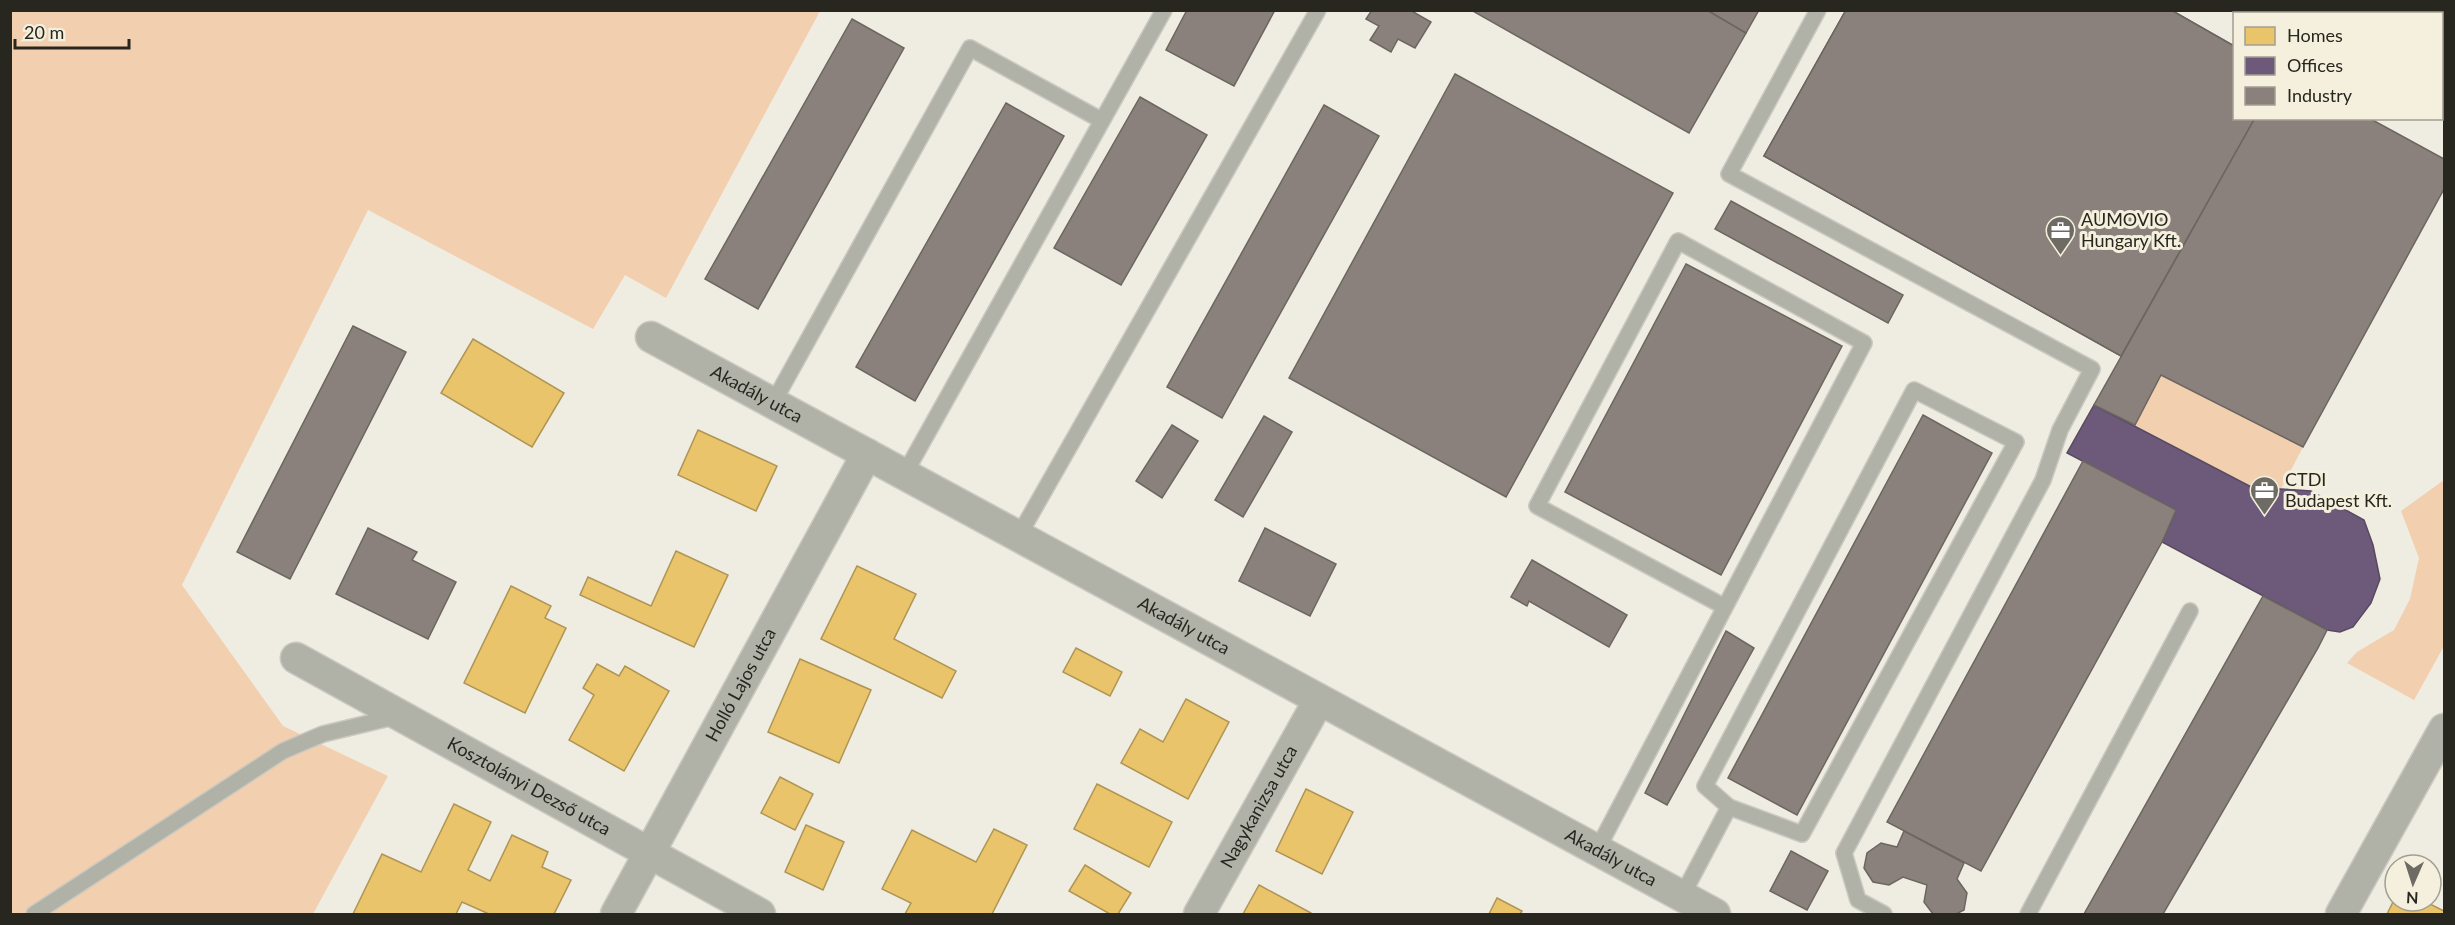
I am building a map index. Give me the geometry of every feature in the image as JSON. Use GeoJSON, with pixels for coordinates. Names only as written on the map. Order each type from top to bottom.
{"type":"FeatureCollection","features":[{"type":"Feature","properties":{"kind":"street","name":"Akadály utca"},"geometry":{"type":"LineString","coordinates":[[651,337],[1715,915]]}},
{"type":"Feature","properties":{"kind":"street","name":"Holló Lajos utca"},"geometry":{"type":"LineString","coordinates":[[616,915],[867,454]]}},
{"type":"Feature","properties":{"kind":"street","name":"Kosztolányi Dezső utca"},"geometry":{"type":"LineString","coordinates":[[296,658],[760,915]]}},
{"type":"Feature","properties":{"kind":"street","name":"Nagykanizsa utca"},"geometry":{"type":"LineString","coordinates":[[1199,915],[1319,700]]}},
{"type":"Feature","properties":{"kind":"street"},"geometry":{"type":"LineString","coordinates":[[2341,915],[2445,729]]}},
{"type":"Feature","properties":{"kind":"lane"},"geometry":{"type":"LineString","coordinates":[[904,475],[1164,10]]}},
{"type":"Feature","properties":{"kind":"lane"},"geometry":{"type":"LineString","coordinates":[[1018,537],[1318,10]]}},
{"type":"Feature","properties":{"kind":"lane"},"geometry":{"type":"LineString","coordinates":[[1818,10],[1729,174],[2092,369],[2060,430],[2043,480],[1844,853],[1858,900],[1884,915]]}},
{"type":"Feature","properties":{"kind":"lane"},"geometry":{"type":"LineString","coordinates":[[773,403],[970,48],[1101,120]]}},
{"type":"Feature","properties":{"kind":"lane"},"geometry":{"type":"LineString","coordinates":[[1597,850],[1725,607],[1864,343],[1678,240],[1537,506],[1725,607]]}},
{"type":"Feature","properties":{"kind":"lane"},"geometry":{"type":"LineString","coordinates":[[1914,390],[2016,442],[1802,834],[1729,807],[1706,786],[1914,390]]}},
{"type":"Feature","properties":{"kind":"lane"},"geometry":{"type":"LineString","coordinates":[[2028,915],[2190,610]]}},
{"type":"Feature","properties":{"kind":"lane"},"geometry":{"type":"LineString","coordinates":[[34,915],[283,751],[323,734],[400,716]]}},
{"type":"Feature","properties":{"kind":"lane"},"geometry":{"type":"LineString","coordinates":[[1682,896],[1729,807]]}},
{"type":"Feature","properties":{"kind":"shaded area"},"geometry":{"type":"Polygon","coordinates":[[[10,11],[820,11],[666,298],[625,275],[593,329],[368,210],[182,585],[283,726],[388,776],[313,914],[11,914],[10,11]]]}},
{"type":"Feature","properties":{"kind":"shaded area"},"geometry":{"type":"Polygon","coordinates":[[[2161,375],[2303,447],[2281,489],[2259,491],[2135,425],[2161,375]]]}},
{"type":"Feature","properties":{"kind":"shaded area"},"geometry":{"type":"Polygon","coordinates":[[[2444,480],[2444,646],[2414,700],[2347,663],[2357,652],[2394,630],[2410,599],[2419,558],[2401,511],[2444,480]]]}},
{"type":"Feature","properties":{"kind":"building: Homes"},"geometry":{"type":"Polygon","coordinates":[[[473,339],[564,393],[532,447],[441,393],[473,339]]]}},
{"type":"Feature","properties":{"kind":"building: Homes"},"geometry":{"type":"Polygon","coordinates":[[[698,430],[777,466],[756,511],[678,475],[698,430]]]}},
{"type":"Feature","properties":{"kind":"building: Homes"},"geometry":{"type":"Polygon","coordinates":[[[676,551],[728,575],[694,647],[580,595],[588,577],[651,606],[676,551]]]}},
{"type":"Feature","properties":{"kind":"building: Homes"},"geometry":{"type":"Polygon","coordinates":[[[857,566],[916,594],[894,639],[956,671],[942,698],[821,639],[857,566]]]}},
{"type":"Feature","properties":{"kind":"building: Homes"},"geometry":{"type":"Polygon","coordinates":[[[511,586],[551,606],[545,618],[566,628],[525,713],[464,683],[511,586]]]}},
{"type":"Feature","properties":{"kind":"building: Homes"},"geometry":{"type":"Polygon","coordinates":[[[1076,648],[1122,672],[1110,696],[1063,672],[1076,648]]]}},
{"type":"Feature","properties":{"kind":"building: Homes"},"geometry":{"type":"Polygon","coordinates":[[[800,659],[871,690],[839,763],[768,732],[800,659]]]}},
{"type":"Feature","properties":{"kind":"building: Homes"},"geometry":{"type":"Polygon","coordinates":[[[597,664],[619,676],[625,666],[669,691],[624,771],[569,740],[594,695],[583,688],[597,664]]]}},
{"type":"Feature","properties":{"kind":"building: Homes"},"geometry":{"type":"Polygon","coordinates":[[[1186,699],[1229,722],[1188,799],[1121,763],[1140,729],[1163,742],[1186,699]]]}},
{"type":"Feature","properties":{"kind":"building: Homes"},"geometry":{"type":"Polygon","coordinates":[[[780,777],[813,794],[795,830],[761,813],[780,777]]]}},
{"type":"Feature","properties":{"kind":"building: Homes"},"geometry":{"type":"Polygon","coordinates":[[[1097,784],[1172,822],[1149,867],[1074,829],[1097,784]]]}},
{"type":"Feature","properties":{"kind":"building: Homes"},"geometry":{"type":"Polygon","coordinates":[[[1306,789],[1353,812],[1322,874],[1276,851],[1306,789]]]}},
{"type":"Feature","properties":{"kind":"building: Homes"},"geometry":{"type":"Polygon","coordinates":[[[454,804],[491,822],[468,870],[490,881],[512,835],[548,852],[542,867],[571,880],[554,914],[489,914],[462,902],[456,914],[353,914],[382,854],[421,872],[454,804]]]}},
{"type":"Feature","properties":{"kind":"building: Homes"},"geometry":{"type":"Polygon","coordinates":[[[806,825],[844,842],[823,890],[785,872],[806,825]]]}},
{"type":"Feature","properties":{"kind":"building: Homes"},"geometry":{"type":"Polygon","coordinates":[[[994,829],[1027,845],[992,914],[905,914],[911,903],[882,889],[912,830],[976,862],[994,829]]]}},
{"type":"Feature","properties":{"kind":"building: Homes"},"geometry":{"type":"Polygon","coordinates":[[[1085,865],[1131,893],[1118,914],[1110,914],[1069,891],[1085,865]]]}},
{"type":"Feature","properties":{"kind":"building: Homes"},"geometry":{"type":"Polygon","coordinates":[[[1259,885],[1311,913],[1311,914],[1243,914],[1259,885]]]}},
{"type":"Feature","properties":{"kind":"building: Homes"},"geometry":{"type":"Polygon","coordinates":[[[1497,898],[1522,911],[1520,914],[1489,914],[1497,898]]]}},
{"type":"Feature","properties":{"kind":"building: Homes"},"geometry":{"type":"Polygon","coordinates":[[[2444,911],[2444,914],[2387,914],[2443,913],[2444,911]]]}},
{"type":"Feature","properties":{"kind":"building: Offices","name":"AUMOVIO Hungary Kft."},"geometry":{"type":"Polygon","coordinates":[[[1846,10],[2171,10],[2233,45],[2233,120],[2254,120],[2121,356],[1764,156],[1846,10]]]}},
{"type":"Feature","properties":{"kind":"building: Offices","name":"CTDI Budapest Kft."},"geometry":{"type":"Polygon","coordinates":[[[2094,405],[2259,491],[2281,489],[2311,491],[2364,520],[2373,545],[2380,579],[2371,603],[2353,627],[2340,632],[2327,630],[2162,542],[2176,510],[2067,453],[2094,405]]]}},
{"type":"Feature","properties":{"kind":"building: Industry"},"geometry":{"type":"Polygon","coordinates":[[[1187,10],[1275,10],[1234,86],[1166,50],[1187,10]]]}},
{"type":"Feature","properties":{"kind":"building: Industry"},"geometry":{"type":"Polygon","coordinates":[[[1372,10],[1410,10],[1431,22],[1415,48],[1398,39],[1391,52],[1370,40],[1379,26],[1366,19],[1372,10]]]}},
{"type":"Feature","properties":{"kind":"building: Industry"},"geometry":{"type":"Polygon","coordinates":[[[1471,10],[1707,10],[1746,33],[1689,133],[1471,10]]]}},
{"type":"Feature","properties":{"kind":"building: Industry"},"geometry":{"type":"Polygon","coordinates":[[[1707,10],[1759,10],[1746,33],[1707,10]]]}},
{"type":"Feature","properties":{"kind":"building: Industry","name":"AUMOVIO Hungary Kft."},"geometry":{"type":"Polygon","coordinates":[[[1846,10],[2171,10],[2233,45],[2233,120],[2254,120],[2121,356],[1764,156],[1846,10]]]}},
{"type":"Feature","properties":{"kind":"building: Industry"},"geometry":{"type":"Polygon","coordinates":[[[852,19],[904,48],[758,309],[705,279],[852,19]]]}},
{"type":"Feature","properties":{"kind":"building: Industry"},"geometry":{"type":"Polygon","coordinates":[[[1455,74],[1673,193],[1506,497],[1289,378],[1455,74]]]}},
{"type":"Feature","properties":{"kind":"building: Industry"},"geometry":{"type":"Polygon","coordinates":[[[1140,97],[1207,135],[1121,285],[1054,248],[1140,97]]]}},
{"type":"Feature","properties":{"kind":"building: Industry"},"geometry":{"type":"Polygon","coordinates":[[[1006,103],[1064,136],[915,401],[856,367],[1006,103]]]}},
{"type":"Feature","properties":{"kind":"building: Industry"},"geometry":{"type":"Polygon","coordinates":[[[1324,105],[1379,136],[1222,418],[1167,387],[1324,105]]]}},
{"type":"Feature","properties":{"kind":"building: Industry"},"geometry":{"type":"Polygon","coordinates":[[[2254,120],[2373,120],[2444,159],[2444,189],[2303,447],[2161,375],[2135,425],[2094,405],[2254,120]]]}},
{"type":"Feature","properties":{"kind":"building: Industry"},"geometry":{"type":"Polygon","coordinates":[[[1731,201],[1903,295],[1888,323],[1715,229],[1731,201]]]}},
{"type":"Feature","properties":{"kind":"building: Industry"},"geometry":{"type":"Polygon","coordinates":[[[1686,264],[1842,346],[1721,575],[1565,492],[1686,264]]]}},
{"type":"Feature","properties":{"kind":"building: Industry"},"geometry":{"type":"Polygon","coordinates":[[[353,326],[406,352],[290,579],[237,552],[353,326]]]}},
{"type":"Feature","properties":{"kind":"building: Industry"},"geometry":{"type":"Polygon","coordinates":[[[1923,415],[1992,453],[1797,815],[1728,778],[1923,415]]]}},
{"type":"Feature","properties":{"kind":"building: Industry"},"geometry":{"type":"Polygon","coordinates":[[[1264,416],[1292,432],[1243,517],[1215,500],[1264,416]]]}},
{"type":"Feature","properties":{"kind":"building: Industry"},"geometry":{"type":"Polygon","coordinates":[[[1172,425],[1198,441],[1162,498],[1136,481],[1172,425]]]}},
{"type":"Feature","properties":{"kind":"building: Industry"},"geometry":{"type":"Polygon","coordinates":[[[2083,461],[2176,510],[2162,542],[1981,871],[1887,822],[2083,461]]]}},
{"type":"Feature","properties":{"kind":"building: Industry"},"geometry":{"type":"Polygon","coordinates":[[[368,528],[417,552],[412,560],[456,582],[428,639],[336,594],[368,528]]]}},
{"type":"Feature","properties":{"kind":"building: Industry"},"geometry":{"type":"Polygon","coordinates":[[[1265,528],[1336,564],[1310,616],[1239,581],[1265,528]]]}},
{"type":"Feature","properties":{"kind":"building: Industry"},"geometry":{"type":"Polygon","coordinates":[[[1532,560],[1627,615],[1609,647],[1529,601],[1527,606],[1511,597],[1532,560]]]}},
{"type":"Feature","properties":{"kind":"building: Industry"},"geometry":{"type":"Polygon","coordinates":[[[2263,596],[2327,630],[2318,648],[2163,914],[2084,914],[2263,596]]]}},
{"type":"Feature","properties":{"kind":"building: Industry"},"geometry":{"type":"Polygon","coordinates":[[[1726,631],[1754,648],[1667,805],[1645,793],[1726,631]]]}},
{"type":"Feature","properties":{"kind":"building: Industry"},"geometry":{"type":"Polygon","coordinates":[[[1904,831],[1964,863],[1957,879],[1967,893],[1964,910],[1956,914],[1933,914],[1924,902],[1927,885],[1903,877],[1889,885],[1873,882],[1864,868],[1867,853],[1881,843],[1897,847],[1904,831]]]}},
{"type":"Feature","properties":{"kind":"building: Industry"},"geometry":{"type":"Polygon","coordinates":[[[1791,851],[1828,871],[1807,910],[1770,891],[1791,851]]]}},
{"type":"Feature","properties":{"kind":"place","name":"AUMOVIO Hungary Kft."},"geometry":{"type":"Point","coordinates":[2060,256]}},
{"type":"Feature","properties":{"kind":"place","name":"CTDI Budapest Kft."},"geometry":{"type":"Point","coordinates":[2264,516]}}]}
